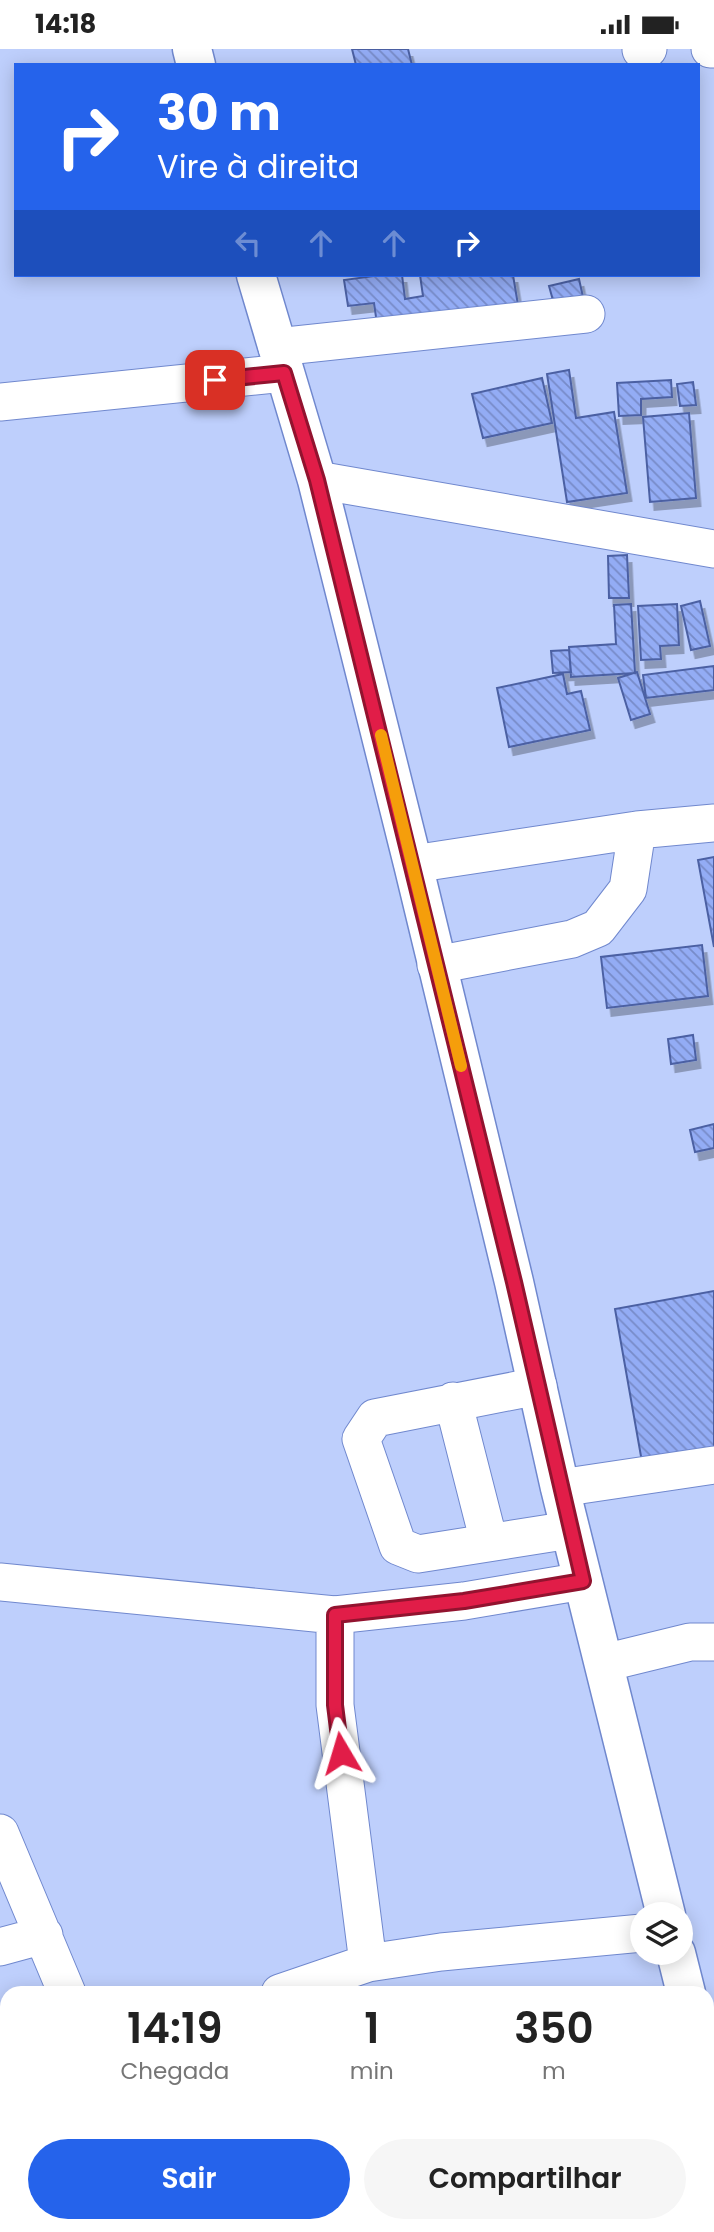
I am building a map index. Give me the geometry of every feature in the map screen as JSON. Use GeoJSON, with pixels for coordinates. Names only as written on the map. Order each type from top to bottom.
{"type":"FeatureCollection","features":[{"type":"Feature","properties":{"kind":"main road"},"geometry":{"type":"LineString","coordinates":[[257,277],[317,480],[413,863],[538,1386],[560,1489],[663,1902]]}},
{"type":"Feature","properties":{"kind":"main road"},"geometry":{"type":"LineString","coordinates":[[679,1965],[684,1986]]}},
{"type":"Feature","properties":{"kind":"street"},"geometry":{"type":"LineString","coordinates":[[641,50],[648,49]]}},
{"type":"Feature","properties":{"kind":"street"},"geometry":{"type":"LineString","coordinates":[[0,403],[586,314]]}},
{"type":"Feature","properties":{"kind":"street"},"geometry":{"type":"LineString","coordinates":[[317,480],[714,549]]}},
{"type":"Feature","properties":{"kind":"street"},"geometry":{"type":"LineString","coordinates":[[413,863],[637,830],[714,823]]}},
{"type":"Feature","properties":{"kind":"street"},"geometry":{"type":"LineString","coordinates":[[436,965],[572,939],[598,928],[628,889],[637,830]]}},
{"type":"Feature","properties":{"kind":"street"},"geometry":{"type":"LineString","coordinates":[[538,1386],[375,1418],[361,1439],[398,1546],[418,1554],[570,1530]]}},
{"type":"Feature","properties":{"kind":"street"},"geometry":{"type":"LineString","coordinates":[[453,1401],[489,1542]]}},
{"type":"Feature","properties":{"kind":"street"},"geometry":{"type":"LineString","coordinates":[[560,1489],[714,1465]]}},
{"type":"Feature","properties":{"kind":"street"},"geometry":{"type":"LineString","coordinates":[[0,1582],[335,1615],[452,1602],[583,1581]]}},
{"type":"Feature","properties":{"kind":"street"},"geometry":{"type":"LineString","coordinates":[[335,1615],[335,1705],[368,1963]]}},
{"type":"Feature","properties":{"kind":"street"},"geometry":{"type":"LineString","coordinates":[[604,1663],[690,1642],[714,1642]]}},
{"type":"Feature","properties":{"kind":"street"},"geometry":{"type":"LineString","coordinates":[[0,1833],[64,1986]]}},
{"type":"Feature","properties":{"kind":"street"},"geometry":{"type":"LineString","coordinates":[[301,1986],[368,1963],[630,1934]]}},
{"type":"Feature","properties":{"kind":"street"},"geometry":{"type":"LineString","coordinates":[[0,1947],[44,1935]]}},
{"type":"Feature","properties":{"kind":"building"},"geometry":{"type":"Polygon","coordinates":[[[352,49],[408,49],[412,63],[356,63],[352,49]]]}},
{"type":"Feature","properties":{"kind":"building"},"geometry":{"type":"Polygon","coordinates":[[[402,277],[405,299],[423,296],[420,277],[513,277],[519,311],[378,331],[374,303],[348,306],[344,280],[402,277]]]}},
{"type":"Feature","properties":{"kind":"building"},"geometry":{"type":"Polygon","coordinates":[[[579,279],[583,297],[554,304],[549,286],[579,279]]]}},
{"type":"Feature","properties":{"kind":"building"},"geometry":{"type":"Polygon","coordinates":[[[569,370],[576,418],[614,412],[627,493],[567,502],[547,374],[569,370]]]}},
{"type":"Feature","properties":{"kind":"building"},"geometry":{"type":"Polygon","coordinates":[[[542,378],[552,423],[483,438],[472,394],[542,378]]]}},
{"type":"Feature","properties":{"kind":"building"},"geometry":{"type":"Polygon","coordinates":[[[671,380],[672,397],[641,399],[641,415],[619,416],[617,383],[671,380]]]}},
{"type":"Feature","properties":{"kind":"building"},"geometry":{"type":"Polygon","coordinates":[[[693,382],[696,405],[680,406],[677,384],[693,382]]]}},
{"type":"Feature","properties":{"kind":"building"},"geometry":{"type":"Polygon","coordinates":[[[689,413],[696,498],[650,502],[643,417],[689,413]]]}},
{"type":"Feature","properties":{"kind":"building"},"geometry":{"type":"Polygon","coordinates":[[[627,555],[629,598],[609,598],[608,556],[627,555]]]}},
{"type":"Feature","properties":{"kind":"building"},"geometry":{"type":"Polygon","coordinates":[[[700,601],[710,646],[691,650],[681,606],[700,601]]]}},
{"type":"Feature","properties":{"kind":"building"},"geometry":{"type":"Polygon","coordinates":[[[631,604],[635,673],[571,677],[569,647],[616,644],[614,605],[631,604]]]}},
{"type":"Feature","properties":{"kind":"building"},"geometry":{"type":"Polygon","coordinates":[[[677,604],[679,645],[660,646],[661,659],[641,660],[638,606],[677,604]]]}},
{"type":"Feature","properties":{"kind":"building"},"geometry":{"type":"Polygon","coordinates":[[[569,650],[571,672],[553,673],[551,651],[569,650]]]}},
{"type":"Feature","properties":{"kind":"building"},"geometry":{"type":"Polygon","coordinates":[[[714,666],[714,690],[646,698],[643,675],[714,666]]]}},
{"type":"Feature","properties":{"kind":"building"},"geometry":{"type":"Polygon","coordinates":[[[637,672],[650,714],[631,720],[618,678],[637,672]]]}},
{"type":"Feature","properties":{"kind":"building"},"geometry":{"type":"Polygon","coordinates":[[[563,674],[567,694],[581,691],[590,730],[509,747],[497,688],[563,674]]]}},
{"type":"Feature","properties":{"kind":"building"},"geometry":{"type":"Polygon","coordinates":[[[714,857],[714,947],[698,860],[714,857]]]}},
{"type":"Feature","properties":{"kind":"building"},"geometry":{"type":"Polygon","coordinates":[[[702,945],[708,996],[607,1008],[601,957],[702,945]]]}},
{"type":"Feature","properties":{"kind":"building"},"geometry":{"type":"Polygon","coordinates":[[[693,1035],[696,1060],[671,1064],[668,1039],[693,1035]]]}},
{"type":"Feature","properties":{"kind":"building"},"geometry":{"type":"Polygon","coordinates":[[[714,1124],[714,1148],[695,1152],[690,1130],[714,1124]]]}},
{"type":"Feature","properties":{"kind":"building"},"geometry":{"type":"Polygon","coordinates":[[[714,1291],[714,1449],[642,1462],[615,1309],[714,1291]]]}},
{"type":"Feature","properties":{"kind":"slow traffic"},"geometry":{"type":"LineString","coordinates":[[381,735],[461,1066]]}},
{"type":"Feature","properties":{"kind":"route"},"geometry":{"type":"LineString","coordinates":[[215,380],[284,373],[317,480],[413,863],[583,1581],[464,1601],[335,1615],[335,1705],[341,1753]]}}]}
